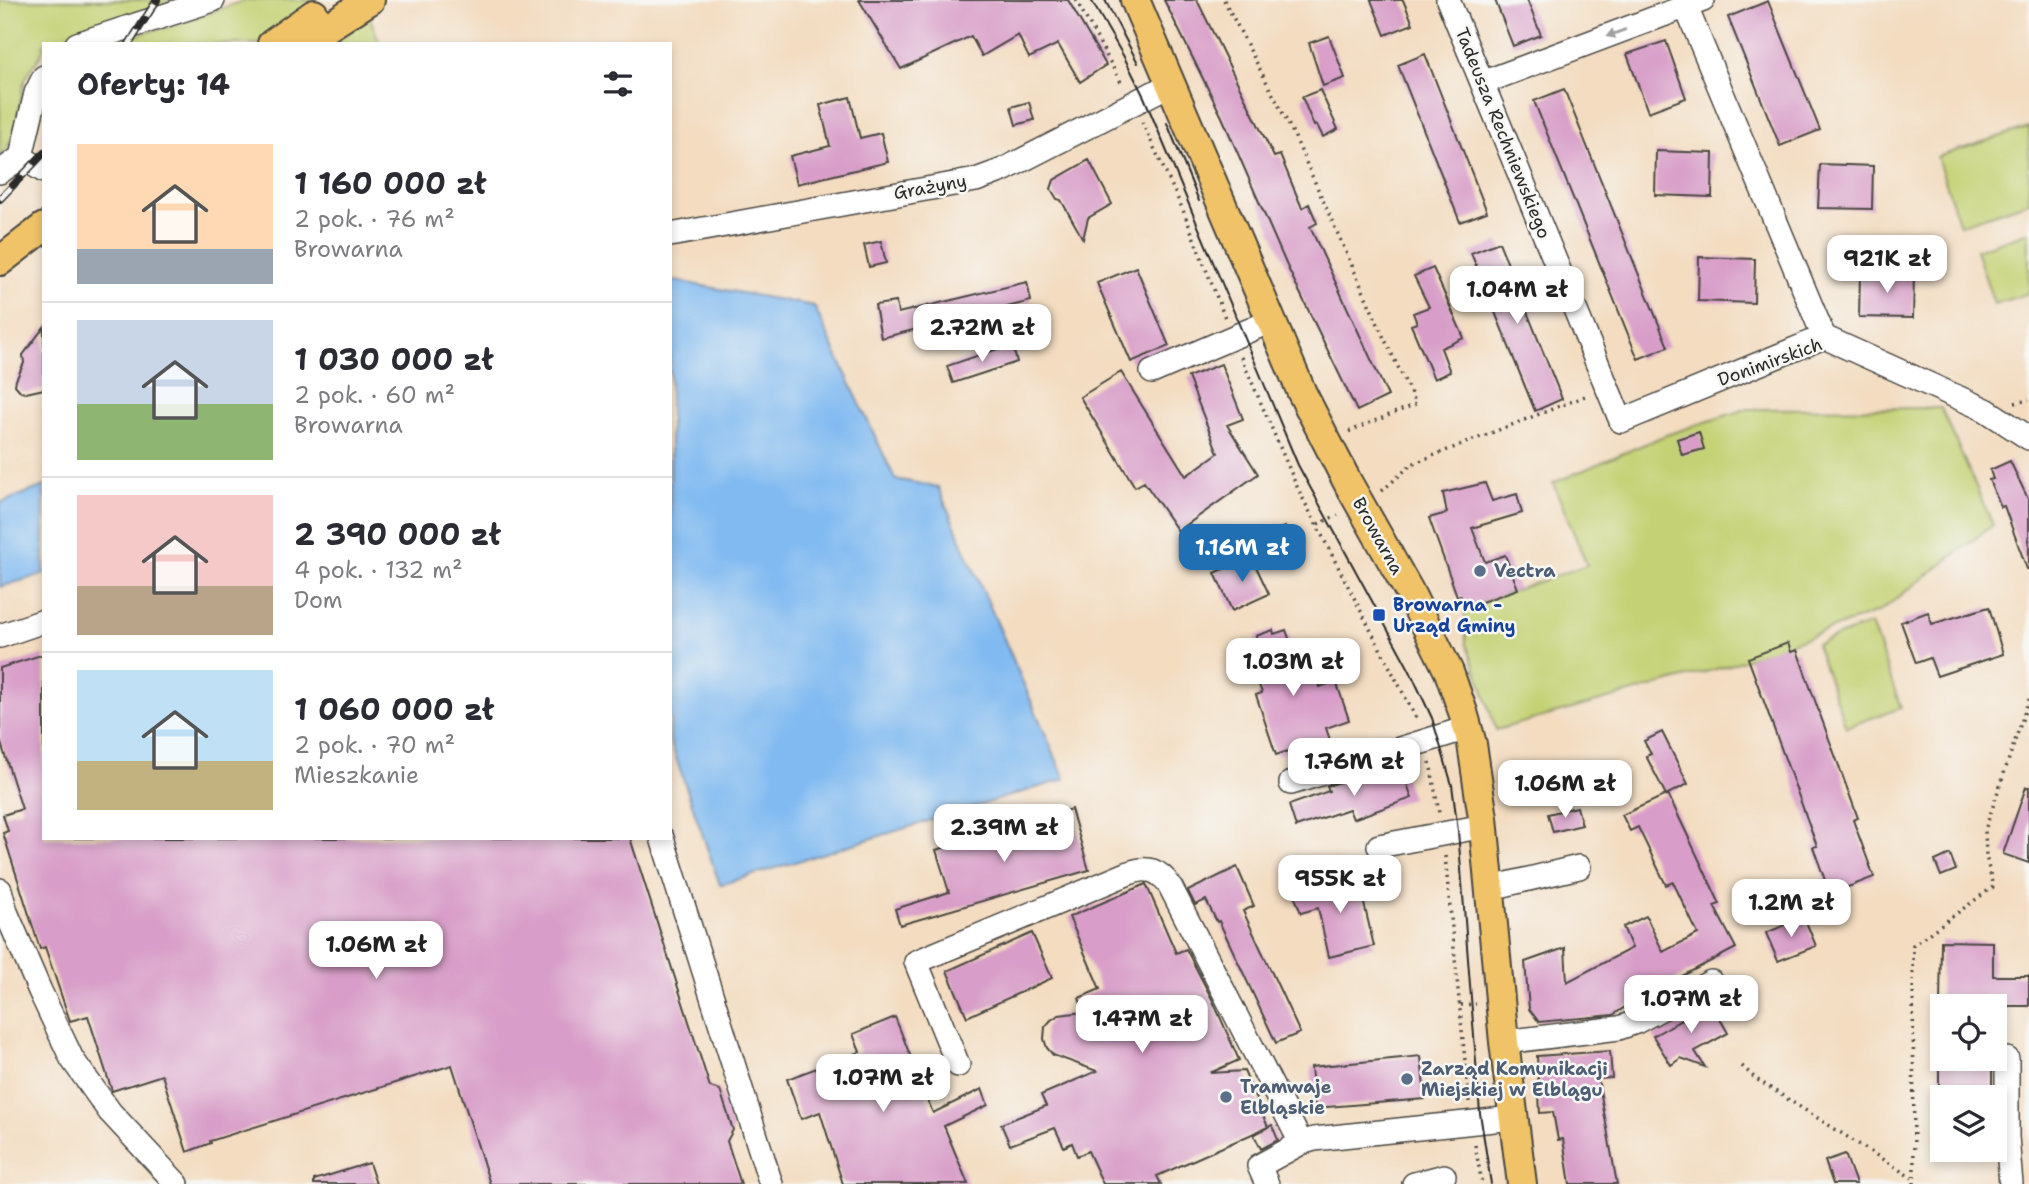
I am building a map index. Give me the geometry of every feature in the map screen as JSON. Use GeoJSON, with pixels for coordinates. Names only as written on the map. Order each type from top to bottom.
{"type":"FeatureCollection","features":[{"type":"Feature","properties":{"kind":"main road"},"geometry":{"type":"LineString","coordinates":[[275,42],[334,0]]}},
{"type":"Feature","properties":{"kind":"main road"},"geometry":{"type":"LineString","coordinates":[[304,42],[370,0]]}},
{"type":"Feature","properties":{"kind":"main road","name":"Browarna"},"geometry":{"type":"LineString","coordinates":[[1135,0],[1302,393],[1449,672],[1467,728],[1477,772],[1491,888],[1504,1042],[1522,1184]]}},
{"type":"Feature","properties":{"kind":"main road"},"geometry":{"type":"LineString","coordinates":[[0,261],[42,228]]}},
{"type":"Feature","properties":{"kind":"street"},"geometry":{"type":"LineString","coordinates":[[83,42],[213,0]]}},
{"type":"Feature","properties":{"kind":"street","name":"Tadeusza Rechniewskiego"},"geometry":{"type":"LineString","coordinates":[[1448,0],[1621,421]]}},
{"type":"Feature","properties":{"kind":"street"},"geometry":{"type":"LineString","coordinates":[[1482,83],[1694,4],[1824,337]]}},
{"type":"Feature","properties":{"kind":"street"},"geometry":{"type":"LineString","coordinates":[[0,172],[21,157],[36,93],[42,81]]}},
{"type":"Feature","properties":{"kind":"street","name":"Grażyny"},"geometry":{"type":"LineString","coordinates":[[672,235],[975,180],[1003,170],[1171,84]]}},
{"type":"Feature","properties":{"kind":"street"},"geometry":{"type":"LineString","coordinates":[[21,157],[42,170]]}},
{"type":"Feature","properties":{"kind":"street"},"geometry":{"type":"LineString","coordinates":[[1152,372],[1271,321]]}},
{"type":"Feature","properties":{"kind":"street","name":"Donimirskich"},"geometry":{"type":"LineString","coordinates":[[1621,421],[1824,337],[1986,410],[2029,438]]}},
{"type":"Feature","properties":{"kind":"street"},"geometry":{"type":"LineString","coordinates":[[0,636],[42,622]]}},
{"type":"Feature","properties":{"kind":"street"},"geometry":{"type":"LineString","coordinates":[[1290,783],[1467,728]]}},
{"type":"Feature","properties":{"kind":"street"},"geometry":{"type":"LineString","coordinates":[[1379,846],[1484,826]]}},
{"type":"Feature","properties":{"kind":"street"},"geometry":{"type":"LineString","coordinates":[[663,840],[771,1184]]}},
{"type":"Feature","properties":{"kind":"street"},"geometry":{"type":"LineString","coordinates":[[1491,888],[1579,867]]}},
{"type":"Feature","properties":{"kind":"street"},"geometry":{"type":"LineString","coordinates":[[958,1065],[916,962],[1129,873],[1147,869],[1156,871],[1170,886],[1301,1143]]}},
{"type":"Feature","properties":{"kind":"street"},"geometry":{"type":"LineString","coordinates":[[0,890],[6,912],[72,1059],[110,1112],[177,1184]]}},
{"type":"Feature","properties":{"kind":"street"},"geometry":{"type":"LineString","coordinates":[[1504,1042],[1619,1028],[1636,1022],[1711,982]]}},
{"type":"Feature","properties":{"kind":"street"},"geometry":{"type":"LineString","coordinates":[[2007,1071],[2007,1137],[2011,1184]]}},
{"type":"Feature","properties":{"kind":"street"},"geometry":{"type":"LineString","coordinates":[[1267,1184],[1258,1166],[1314,1139],[1513,1118]]}},
{"type":"Feature","properties":{"kind":"street"},"geometry":{"type":"LineString","coordinates":[[1414,1184],[1444,1176]]}},
{"type":"Feature","properties":{"kind":"path"},"geometry":{"type":"LineString","coordinates":[[1076,0],[1133,103],[1183,210],[1233,337],[1298,489],[1318,524],[1425,741],[1443,834],[1471,1123],[1482,1184]]}},
{"type":"Feature","properties":{"kind":"path"},"geometry":{"type":"LineString","coordinates":[[1224,0],[1293,133],[1416,404],[1327,443]]}},
{"type":"Feature","properties":{"kind":"path"},"geometry":{"type":"LineString","coordinates":[[1376,496],[1412,464],[1607,388]]}},
{"type":"Feature","properties":{"kind":"path"},"geometry":{"type":"LineString","coordinates":[[1914,1184],[1913,945],[1993,887],[1986,856],[1985,830],[2029,699]]}},
{"type":"Feature","properties":{"kind":"path"},"geometry":{"type":"LineString","coordinates":[[1742,1066],[1756,1079],[1912,1178]]}},
{"type":"Feature","properties":{"kind":"green space"},"geometry":{"type":"Polygon","coordinates":[[[0,0],[182,0],[83,27],[57,42],[42,42],[41,54],[24,83],[10,142],[0,156],[0,0]]]}},
{"type":"Feature","properties":{"kind":"green space"},"geometry":{"type":"Polygon","coordinates":[[[246,0],[316,0],[263,42],[111,42],[171,26],[246,0]]]}},
{"type":"Feature","properties":{"kind":"green space"},"geometry":{"type":"Polygon","coordinates":[[[367,10],[379,42],[317,42],[367,10]]]}},
{"type":"Feature","properties":{"kind":"green space"},"geometry":{"type":"Polygon","coordinates":[[[2029,127],[2029,202],[1960,225],[1937,157],[2029,127]]]}},
{"type":"Feature","properties":{"kind":"green space"},"geometry":{"type":"Polygon","coordinates":[[[2029,232],[2029,293],[1994,304],[1976,250],[2029,232]]]}},
{"type":"Feature","properties":{"kind":"green space"},"geometry":{"type":"Polygon","coordinates":[[[1941,408],[1993,525],[1880,611],[1727,666],[1496,730],[1466,644],[1465,608],[1587,565],[1553,483],[1666,435],[1746,409],[1941,408]]]}},
{"type":"Feature","properties":{"kind":"green space"},"geometry":{"type":"Polygon","coordinates":[[[1871,624],[1901,708],[1846,727],[1816,644],[1871,624]]]}},
{"type":"Feature","properties":{"kind":"water"},"geometry":{"type":"Polygon","coordinates":[[[672,280],[814,306],[895,479],[938,487],[1065,779],[720,885],[672,747],[672,280]]]}},
{"type":"Feature","properties":{"kind":"water"},"geometry":{"type":"Polygon","coordinates":[[[42,487],[42,575],[0,587],[0,503],[42,487]]]}},
{"type":"Feature","properties":{"kind":"building"},"geometry":{"type":"Polygon","coordinates":[[[859,0],[1068,0],[1106,65],[1080,82],[1058,44],[1029,58],[1018,35],[982,56],[971,36],[901,69],[859,0]]]}},
{"type":"Feature","properties":{"kind":"building"},"geometry":{"type":"Polygon","coordinates":[[[1164,0],[1197,0],[1274,157],[1280,155],[1302,208],[1309,204],[1317,223],[1310,227],[1388,396],[1357,411],[1287,266],[1222,117],[1164,0]]]}},
{"type":"Feature","properties":{"kind":"building"},"geometry":{"type":"Polygon","coordinates":[[[1371,0],[1403,0],[1413,24],[1385,35],[1371,0]]]}},
{"type":"Feature","properties":{"kind":"building"},"geometry":{"type":"Polygon","coordinates":[[[1495,0],[1527,0],[1541,35],[1513,46],[1495,0]]]}},
{"type":"Feature","properties":{"kind":"building"},"geometry":{"type":"Polygon","coordinates":[[[1768,1],[1820,130],[1780,146],[1728,17],[1768,1]]]}},
{"type":"Feature","properties":{"kind":"building"},"geometry":{"type":"Polygon","coordinates":[[[1329,36],[1345,78],[1323,86],[1309,43],[1329,36]]]}},
{"type":"Feature","properties":{"kind":"building"},"geometry":{"type":"Polygon","coordinates":[[[1666,41],[1686,98],[1648,112],[1627,54],[1666,41]]]}},
{"type":"Feature","properties":{"kind":"building"},"geometry":{"type":"Polygon","coordinates":[[[1425,54],[1487,212],[1460,222],[1398,65],[1425,54]]]}},
{"type":"Feature","properties":{"kind":"building"},"geometry":{"type":"Polygon","coordinates":[[[1564,89],[1668,347],[1638,359],[1534,101],[1564,89]]]}},
{"type":"Feature","properties":{"kind":"building"},"geometry":{"type":"Polygon","coordinates":[[[1320,90],[1338,129],[1323,137],[1317,125],[1314,126],[1302,97],[1320,90]]]}},
{"type":"Feature","properties":{"kind":"building"},"geometry":{"type":"Polygon","coordinates":[[[850,97],[860,138],[881,133],[888,162],[797,184],[790,156],[830,146],[820,105],[850,97]]]}},
{"type":"Feature","properties":{"kind":"building"},"geometry":{"type":"Polygon","coordinates":[[[1029,102],[1034,120],[1016,125],[1011,107],[1029,102]]]}},
{"type":"Feature","properties":{"kind":"building"},"geometry":{"type":"Polygon","coordinates":[[[1656,151],[1713,153],[1712,197],[1655,195],[1656,151]]]}},
{"type":"Feature","properties":{"kind":"building"},"geometry":{"type":"Polygon","coordinates":[[[1089,160],[1112,204],[1088,218],[1083,239],[1061,200],[1057,199],[1051,189],[1054,180],[1089,160]]]}},
{"type":"Feature","properties":{"kind":"building"},"geometry":{"type":"Polygon","coordinates":[[[1820,164],[1873,166],[1872,209],[1818,208],[1820,164]]]}},
{"type":"Feature","properties":{"kind":"building"},"geometry":{"type":"Polygon","coordinates":[[[881,241],[886,263],[869,267],[864,245],[881,241]]]}},
{"type":"Feature","properties":{"kind":"building"},"geometry":{"type":"Polygon","coordinates":[[[1499,242],[1562,399],[1535,411],[1471,253],[1499,242]]]}},
{"type":"Feature","properties":{"kind":"building"},"geometry":{"type":"Polygon","coordinates":[[[1699,257],[1755,259],[1754,303],[1698,301],[1699,257]]]}},
{"type":"Feature","properties":{"kind":"building"},"geometry":{"type":"Polygon","coordinates":[[[1136,267],[1169,346],[1131,362],[1097,283],[1136,267]]]}},
{"type":"Feature","properties":{"kind":"building"},"geometry":{"type":"Polygon","coordinates":[[[1433,268],[1464,338],[1441,348],[1450,372],[1434,379],[1411,325],[1417,323],[1413,313],[1429,307],[1414,276],[1433,268]]]}},
{"type":"Feature","properties":{"kind":"building"},"geometry":{"type":"Polygon","coordinates":[[[1860,273],[1914,273],[1913,318],[1859,317],[1860,273]]]}},
{"type":"Feature","properties":{"kind":"building"},"geometry":{"type":"Polygon","coordinates":[[[1027,282],[1031,301],[881,338],[875,305],[896,302],[898,313],[1027,282]]]}},
{"type":"Feature","properties":{"kind":"building"},"geometry":{"type":"Polygon","coordinates":[[[42,330],[42,389],[26,393],[21,392],[15,385],[24,363],[23,355],[42,330]]]}},
{"type":"Feature","properties":{"kind":"building"},"geometry":{"type":"Polygon","coordinates":[[[1012,344],[1017,362],[953,383],[947,366],[1012,344]]]}},
{"type":"Feature","properties":{"kind":"building"},"geometry":{"type":"Polygon","coordinates":[[[1221,364],[1243,419],[1227,425],[1258,474],[1178,531],[1144,482],[1135,487],[1080,397],[1121,372],[1186,476],[1218,453],[1188,377],[1221,364]]]}},
{"type":"Feature","properties":{"kind":"building"},"geometry":{"type":"Polygon","coordinates":[[[1699,432],[1704,449],[1682,455],[1677,439],[1699,432]]]}},
{"type":"Feature","properties":{"kind":"building"},"geometry":{"type":"Polygon","coordinates":[[[2010,461],[2029,501],[2029,569],[2004,506],[2001,507],[1989,480],[1993,479],[1990,470],[2010,461]]]}},
{"type":"Feature","properties":{"kind":"building"},"geometry":{"type":"Polygon","coordinates":[[[1485,483],[1492,501],[1517,494],[1522,513],[1472,528],[1485,562],[1505,555],[1518,589],[1465,608],[1460,595],[1457,596],[1429,518],[1447,513],[1443,493],[1485,483]]]}},
{"type":"Feature","properties":{"kind":"building"},"geometry":{"type":"Polygon","coordinates":[[[1285,527],[1292,547],[1277,552],[1269,532],[1285,527]]]}},
{"type":"Feature","properties":{"kind":"building"},"geometry":{"type":"Polygon","coordinates":[[[1251,556],[1269,594],[1232,611],[1215,573],[1251,556]]]}},
{"type":"Feature","properties":{"kind":"building"},"geometry":{"type":"Polygon","coordinates":[[[1989,607],[2003,654],[1937,676],[1930,658],[1916,663],[1901,622],[1928,612],[1932,624],[1989,607]]]}},
{"type":"Feature","properties":{"kind":"building"},"geometry":{"type":"Polygon","coordinates":[[[1273,630],[1274,634],[1286,630],[1303,678],[1317,673],[1320,687],[1336,681],[1349,720],[1326,728],[1335,755],[1318,760],[1312,743],[1276,755],[1256,695],[1262,693],[1244,644],[1273,630]]]}},
{"type":"Feature","properties":{"kind":"building"},"geometry":{"type":"Polygon","coordinates":[[[1788,643],[1791,652],[1797,650],[1858,818],[1853,820],[1874,877],[1830,894],[1813,847],[1817,846],[1748,658],[1788,643]]]}},
{"type":"Feature","properties":{"kind":"building"},"geometry":{"type":"Polygon","coordinates":[[[42,655],[42,840],[631,840],[710,1087],[720,1090],[733,1130],[727,1141],[741,1184],[490,1184],[452,1065],[210,1141],[211,1143],[187,1152],[162,1075],[112,1091],[88,1016],[70,1021],[45,947],[40,949],[3,833],[8,831],[3,815],[22,809],[0,740],[0,668],[42,655]]]}},
{"type":"Feature","properties":{"kind":"building"},"geometry":{"type":"Polygon","coordinates":[[[1662,732],[1688,784],[1666,795],[1646,756],[1651,754],[1644,741],[1662,732]]]}},
{"type":"Feature","properties":{"kind":"building"},"geometry":{"type":"Polygon","coordinates":[[[1401,767],[1412,798],[1353,819],[1349,809],[1296,827],[1289,805],[1329,791],[1327,786],[1344,781],[1346,786],[1401,767]]]}},
{"type":"Feature","properties":{"kind":"building"},"geometry":{"type":"Polygon","coordinates":[[[2026,787],[2029,787],[2029,863],[2003,854],[2026,787]]]}},
{"type":"Feature","properties":{"kind":"building"},"geometry":{"type":"Polygon","coordinates":[[[1668,794],[1720,904],[1714,906],[1736,948],[1634,1001],[1613,1015],[1539,1022],[1529,1009],[1525,962],[1565,948],[1567,982],[1632,948],[1623,927],[1646,916],[1663,952],[1698,934],[1673,882],[1666,885],[1638,827],[1630,831],[1622,815],[1668,794]]]}},
{"type":"Feature","properties":{"kind":"building"},"geometry":{"type":"Polygon","coordinates":[[[1577,807],[1582,825],[1553,832],[1548,814],[1577,807]]]}},
{"type":"Feature","properties":{"kind":"building"},"geometry":{"type":"Polygon","coordinates":[[[1071,809],[1089,870],[900,925],[895,909],[949,892],[936,850],[1071,809]]]}},
{"type":"Feature","properties":{"kind":"building"},"geometry":{"type":"Polygon","coordinates":[[[1950,854],[1956,870],[1941,876],[1935,861],[1950,854]]]}},
{"type":"Feature","properties":{"kind":"building"},"geometry":{"type":"Polygon","coordinates":[[[1237,867],[1254,906],[1243,911],[1300,1033],[1276,1043],[1219,921],[1217,922],[1206,900],[1195,905],[1188,891],[1237,867]]]}},
{"type":"Feature","properties":{"kind":"building"},"geometry":{"type":"Polygon","coordinates":[[[1357,874],[1374,946],[1329,957],[1318,908],[1301,913],[1294,895],[1357,874]]]}},
{"type":"Feature","properties":{"kind":"building"},"geometry":{"type":"Polygon","coordinates":[[[1146,884],[1176,953],[1186,949],[1239,1060],[1210,1073],[1244,1071],[1268,1127],[1157,1176],[1161,1184],[1103,1184],[1088,1151],[1077,1156],[1072,1143],[1064,1147],[1055,1128],[1010,1145],[1001,1124],[1046,1106],[1041,1095],[1097,1071],[1053,1055],[1044,1039],[1045,1027],[1051,1020],[1059,1015],[1084,1012],[1079,998],[1100,989],[1069,917],[1146,884]]]}},
{"type":"Feature","properties":{"kind":"building"},"geometry":{"type":"Polygon","coordinates":[[[1804,917],[1816,946],[1778,961],[1766,933],[1804,917]]]}},
{"type":"Feature","properties":{"kind":"building"},"geometry":{"type":"Polygon","coordinates":[[[1032,933],[1052,978],[967,1017],[947,971],[1032,933]]]}},
{"type":"Feature","properties":{"kind":"building"},"geometry":{"type":"Polygon","coordinates":[[[1941,941],[1993,942],[1993,976],[2029,976],[2029,1006],[2007,1006],[2007,994],[1940,994],[1941,941]]]}},
{"type":"Feature","properties":{"kind":"building"},"geometry":{"type":"Polygon","coordinates":[[[1711,1003],[1728,1033],[1695,1051],[1705,1067],[1681,1058],[1671,1065],[1653,1036],[1711,1003]]]}},
{"type":"Feature","properties":{"kind":"building"},"geometry":{"type":"Polygon","coordinates":[[[895,1017],[933,1113],[982,1089],[988,1105],[944,1126],[968,1184],[843,1184],[820,1112],[801,1119],[787,1079],[860,1052],[853,1034],[895,1017]]]}},
{"type":"Feature","properties":{"kind":"building"},"geometry":{"type":"Polygon","coordinates":[[[1610,1051],[1612,1078],[1598,1079],[1617,1184],[1570,1184],[1563,1139],[1558,1140],[1553,1112],[1540,1113],[1537,1056],[1610,1051]]]}},
{"type":"Feature","properties":{"kind":"building"},"geometry":{"type":"Polygon","coordinates":[[[1421,1056],[1425,1099],[1315,1108],[1311,1067],[1421,1056]]]}},
{"type":"Feature","properties":{"kind":"building"},"geometry":{"type":"Polygon","coordinates":[[[1939,1071],[1992,1071],[1992,1085],[1939,1085],[1939,1071]]]}},
{"type":"Feature","properties":{"kind":"building"},"geometry":{"type":"Polygon","coordinates":[[[1272,1125],[1278,1140],[1261,1149],[1254,1135],[1272,1125]]]}},
{"type":"Feature","properties":{"kind":"building"},"geometry":{"type":"Polygon","coordinates":[[[1845,1154],[1856,1184],[1833,1184],[1825,1161],[1845,1154]]]}},
{"type":"Feature","properties":{"kind":"building"},"geometry":{"type":"Polygon","coordinates":[[[369,1163],[376,1184],[314,1184],[314,1180],[369,1163]]]}},
{"type":"Feature","properties":{"kind":"tram line"},"geometry":{"type":"LineString","coordinates":[[1091,0],[1144,97],[1298,465],[1409,669],[1432,718],[1452,785],[1458,831],[1480,1113],[1491,1184]]}},
{"type":"Feature","properties":{"kind":"tram line"},"geometry":{"type":"LineString","coordinates":[[1105,0],[1138,63]]}},
{"type":"Feature","properties":{"kind":"tram line"},"geometry":{"type":"LineString","coordinates":[[1167,123],[1199,201]]}},
{"type":"Feature","properties":{"kind":"railway"},"geometry":{"type":"LineString","coordinates":[[130,42],[157,0]]}},
{"type":"Feature","properties":{"kind":"railway"},"geometry":{"type":"LineString","coordinates":[[0,199],[42,155]]}},
{"type":"Feature","properties":{"kind":"place","name":"Vectra"},"geometry":{"type":"Point","coordinates":[1480,571]}},
{"type":"Feature","properties":{"kind":"place","name":"Browarna - Urząd Gminy"},"geometry":{"type":"Point","coordinates":[1379,615]}},
{"type":"Feature","properties":{"kind":"place","name":"Zarząd Komunikacji Miejskiej w Elblągu"},"geometry":{"type":"Point","coordinates":[1407,1079]}},
{"type":"Feature","properties":{"kind":"place","name":"Tramwaje Elbląskie"},"geometry":{"type":"Point","coordinates":[1226,1097]}}]}
